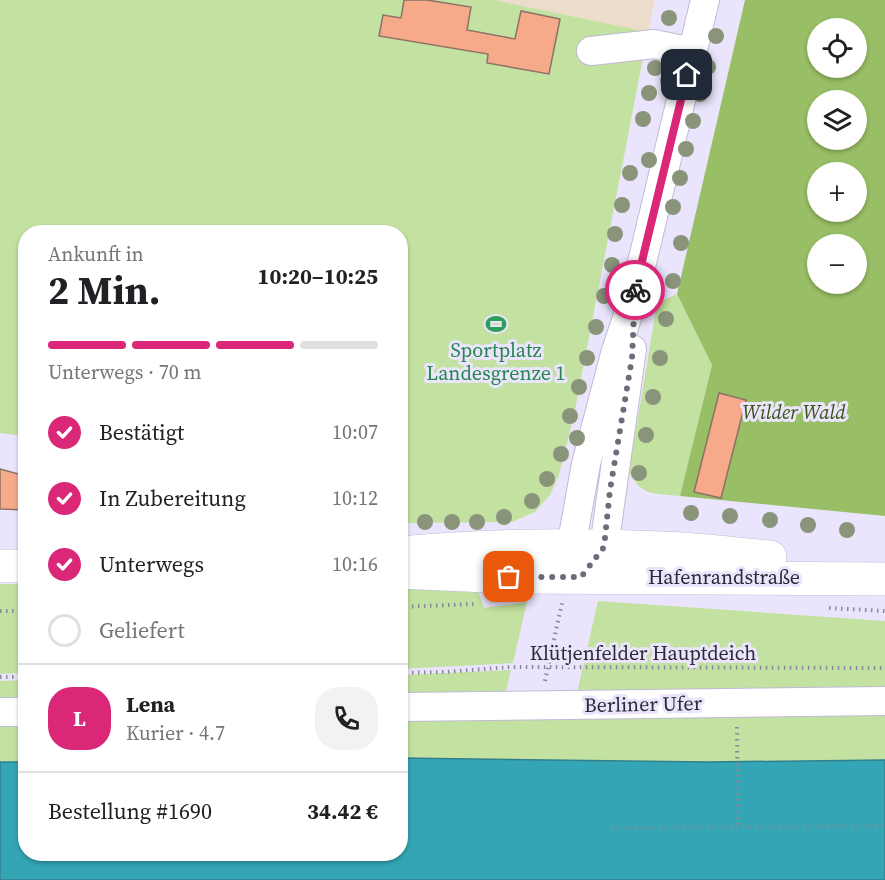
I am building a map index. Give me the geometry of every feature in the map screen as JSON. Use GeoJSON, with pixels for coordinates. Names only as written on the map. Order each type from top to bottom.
{"type":"FeatureCollection","features":[{"type":"Feature","properties":{"kind":"main road","name":"Hafenrandstraße"},"geometry":{"type":"LineString","coordinates":[[408,552],[443,549],[646,547],[788,558],[877,578]]}},
{"type":"Feature","properties":{"kind":"main road"},"geometry":{"type":"LineString","coordinates":[[0,566],[18,566]]}},
{"type":"Feature","properties":{"kind":"main road","name":"Hafenrandstraße"},"geometry":{"type":"LineString","coordinates":[[408,572],[509,577],[571,590],[877,578]]}},
{"type":"Feature","properties":{"kind":"street"},"geometry":{"type":"LineString","coordinates":[[571,590],[571,547],[586,464],[615,354],[633,300],[705,0]]}},
{"type":"Feature","properties":{"kind":"street"},"geometry":{"type":"LineString","coordinates":[[591,51],[654,44],[692,52]]}},
{"type":"Feature","properties":{"kind":"street"},"geometry":{"type":"LineString","coordinates":[[571,590],[604,547],[610,490],[632,358],[633,300]]}},
{"type":"Feature","properties":{"kind":"street","name":"Berliner Ufer"},"geometry":{"type":"LineString","coordinates":[[408,707],[885,701]]}},
{"type":"Feature","properties":{"kind":"street"},"geometry":{"type":"LineString","coordinates":[[0,712],[18,712]]}},
{"type":"Feature","properties":{"kind":"path"},"geometry":{"type":"LineString","coordinates":[[545,680],[571,590]]}},
{"type":"Feature","properties":{"kind":"path"},"geometry":{"type":"LineString","coordinates":[[0,611],[18,611]]}},
{"type":"Feature","properties":{"kind":"path","name":"Klütjenfelder Hauptdeich"},"geometry":{"type":"LineString","coordinates":[[408,673],[510,667],[885,668]]}},
{"type":"Feature","properties":{"kind":"path"},"geometry":{"type":"LineString","coordinates":[[0,677],[18,677]]}},
{"type":"Feature","properties":{"kind":"path"},"geometry":{"type":"LineString","coordinates":[[736,702],[738,827]]}},
{"type":"Feature","properties":{"kind":"path"},"geometry":{"type":"LineString","coordinates":[[611,828],[885,826]]}},
{"type":"Feature","properties":{"kind":"shaded area"},"geometry":{"type":"Polygon","coordinates":[[[494,0],[655,0],[648,32],[494,0]]]}},
{"type":"Feature","properties":{"kind":"green space","name":"Sportplatz Landesgrenze 1"},"geometry":{"type":"Polygon","coordinates":[[[0,0],[494,0],[648,32],[574,415],[559,475],[550,495],[535,512],[512,522],[408,523],[408,225],[18,225],[18,435],[0,433],[0,0]]]}},
{"type":"Feature","properties":{"kind":"green space","name":"Wilder Wald"},"geometry":{"type":"Polygon","coordinates":[[[745,0],[885,0],[885,516],[680,496],[712,365],[677,294],[745,0]]]}},
{"type":"Feature","properties":{"kind":"green space"},"geometry":{"type":"Polygon","coordinates":[[[677,294],[712,365],[680,496],[656,494],[644,490],[629,472],[657,303],[677,294]]]}},
{"type":"Feature","properties":{"kind":"green space"},"geometry":{"type":"Polygon","coordinates":[[[0,584],[18,584],[18,673],[0,674],[0,584]]]}},
{"type":"Feature","properties":{"kind":"green space"},"geometry":{"type":"Polygon","coordinates":[[[408,587],[478,591],[484,608],[527,602],[513,663],[408,669],[408,587]]]}},
{"type":"Feature","properties":{"kind":"green space"},"geometry":{"type":"Polygon","coordinates":[[[598,601],[885,621],[885,690],[577,693],[598,601]]]}},
{"type":"Feature","properties":{"kind":"green space"},"geometry":{"type":"Polygon","coordinates":[[[511,670],[505,694],[408,696],[408,675],[511,670]]]}},
{"type":"Feature","properties":{"kind":"green space"},"geometry":{"type":"Polygon","coordinates":[[[18,680],[18,701],[0,701],[0,681],[18,680]]]}},
{"type":"Feature","properties":{"kind":"green space"},"geometry":{"type":"Polygon","coordinates":[[[885,709],[885,760],[708,762],[408,758],[408,716],[885,709]]]}},
{"type":"Feature","properties":{"kind":"green space"},"geometry":{"type":"Polygon","coordinates":[[[0,721],[18,721],[18,762],[0,762],[0,721]]]}},
{"type":"Feature","properties":{"kind":"water"},"geometry":{"type":"Polygon","coordinates":[[[408,758],[708,762],[885,760],[885,880],[0,880],[0,762],[18,762],[18,861],[408,861],[408,758]]]}},
{"type":"Feature","properties":{"kind":"building"},"geometry":{"type":"Polygon","coordinates":[[[404,0],[427,0],[471,7],[467,30],[515,39],[521,11],[560,19],[549,74],[487,63],[488,54],[379,36],[383,15],[401,18],[404,0]]]}},
{"type":"Feature","properties":{"kind":"building"},"geometry":{"type":"Polygon","coordinates":[[[719,393],[746,400],[721,498],[694,492],[719,393]]]}},
{"type":"Feature","properties":{"kind":"building"},"geometry":{"type":"Polygon","coordinates":[[[0,469],[18,474],[18,510],[0,509],[0,469]]]}},
{"type":"Feature","properties":{"kind":"way so far"},"geometry":{"type":"LineString","coordinates":[[509,577],[581,577],[604,547],[610,490],[632,358],[635,290]]}},
{"type":"Feature","properties":{"kind":"place","name":"Sportplatz Landesgrenze 1"},"geometry":{"type":"Point","coordinates":[496,324]}},
{"type":"Feature","properties":{"kind":"route"},"geometry":{"type":"LineString","coordinates":[[635,290],[687,75]]}}]}
